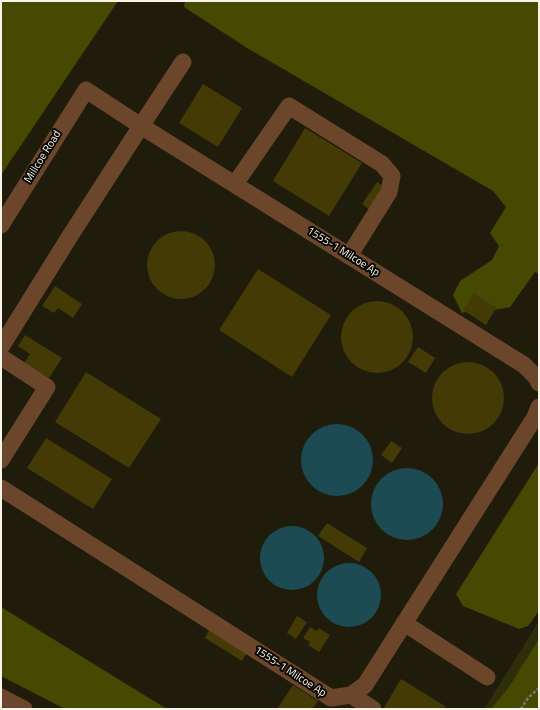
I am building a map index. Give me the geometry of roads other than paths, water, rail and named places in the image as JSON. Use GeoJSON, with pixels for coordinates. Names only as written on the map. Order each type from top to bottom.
{"type":"FeatureCollection","features":[{"type":"Feature","properties":{"kind":"street"},"geometry":{"type":"LineString","coordinates":[[1,347],[70,236],[183,62]]}},
{"type":"Feature","properties":{"kind":"street","name":"1555-1 Milcoe Ap"},"geometry":{"type":"LineString","coordinates":[[86,90],[141,126],[524,365],[536,377],[539,383]]}},
{"type":"Feature","properties":{"kind":"street","name":"Millcoe Road"},"geometry":{"type":"LineString","coordinates":[[1,225],[86,90]]}},
{"type":"Feature","properties":{"kind":"street"},"geometry":{"type":"LineString","coordinates":[[235,184],[289,106],[376,160],[382,164],[392,176],[389,192],[349,256]]}},
{"type":"Feature","properties":{"kind":"street"},"geometry":{"type":"LineString","coordinates":[[1,357],[47,387],[1,460]]}},
{"type":"Feature","properties":{"kind":"street"},"geometry":{"type":"LineString","coordinates":[[372,709],[351,695],[365,685],[535,417],[539,407]]}},
{"type":"Feature","properties":{"kind":"street","name":"1555-1 Milcoe Ap"},"geometry":{"type":"LineString","coordinates":[[1,488],[331,698],[351,695]]}},
{"type":"Feature","properties":{"kind":"street"},"geometry":{"type":"LineString","coordinates":[[404,623],[487,676]]}},
{"type":"Feature","properties":{"kind":"street"},"geometry":{"type":"LineString","coordinates":[[1,697],[24,709]]}},
{"type":"Feature","properties":{"kind":"water"},"geometry":{"type":"Polygon","coordinates":[[[337,424],[357,430],[367,440],[373,460],[367,480],[357,490],[337,496],[317,490],[307,480],[301,460],[307,440],[317,430],[337,424]]]}},
{"type":"Feature","properties":{"kind":"water"},"geometry":{"type":"Polygon","coordinates":[[[407,468],[427,474],[437,484],[443,504],[437,524],[427,534],[407,540],[387,534],[377,524],[371,504],[377,484],[387,474],[407,468]]]}},
{"type":"Feature","properties":{"kind":"water"},"geometry":{"type":"Polygon","coordinates":[[[286,526],[298,526],[315,535],[322,546],[324,558],[322,570],[315,581],[298,590],[286,590],[274,585],[265,576],[260,564],[260,552],[265,540],[274,531],[286,526]]]}},
{"type":"Feature","properties":{"kind":"water"},"geometry":{"type":"Polygon","coordinates":[[[343,563],[355,563],[372,572],[379,583],[381,595],[379,607],[372,618],[355,627],[343,627],[331,622],[322,613],[317,601],[317,589],[322,577],[331,568],[343,563]]]}}]}
